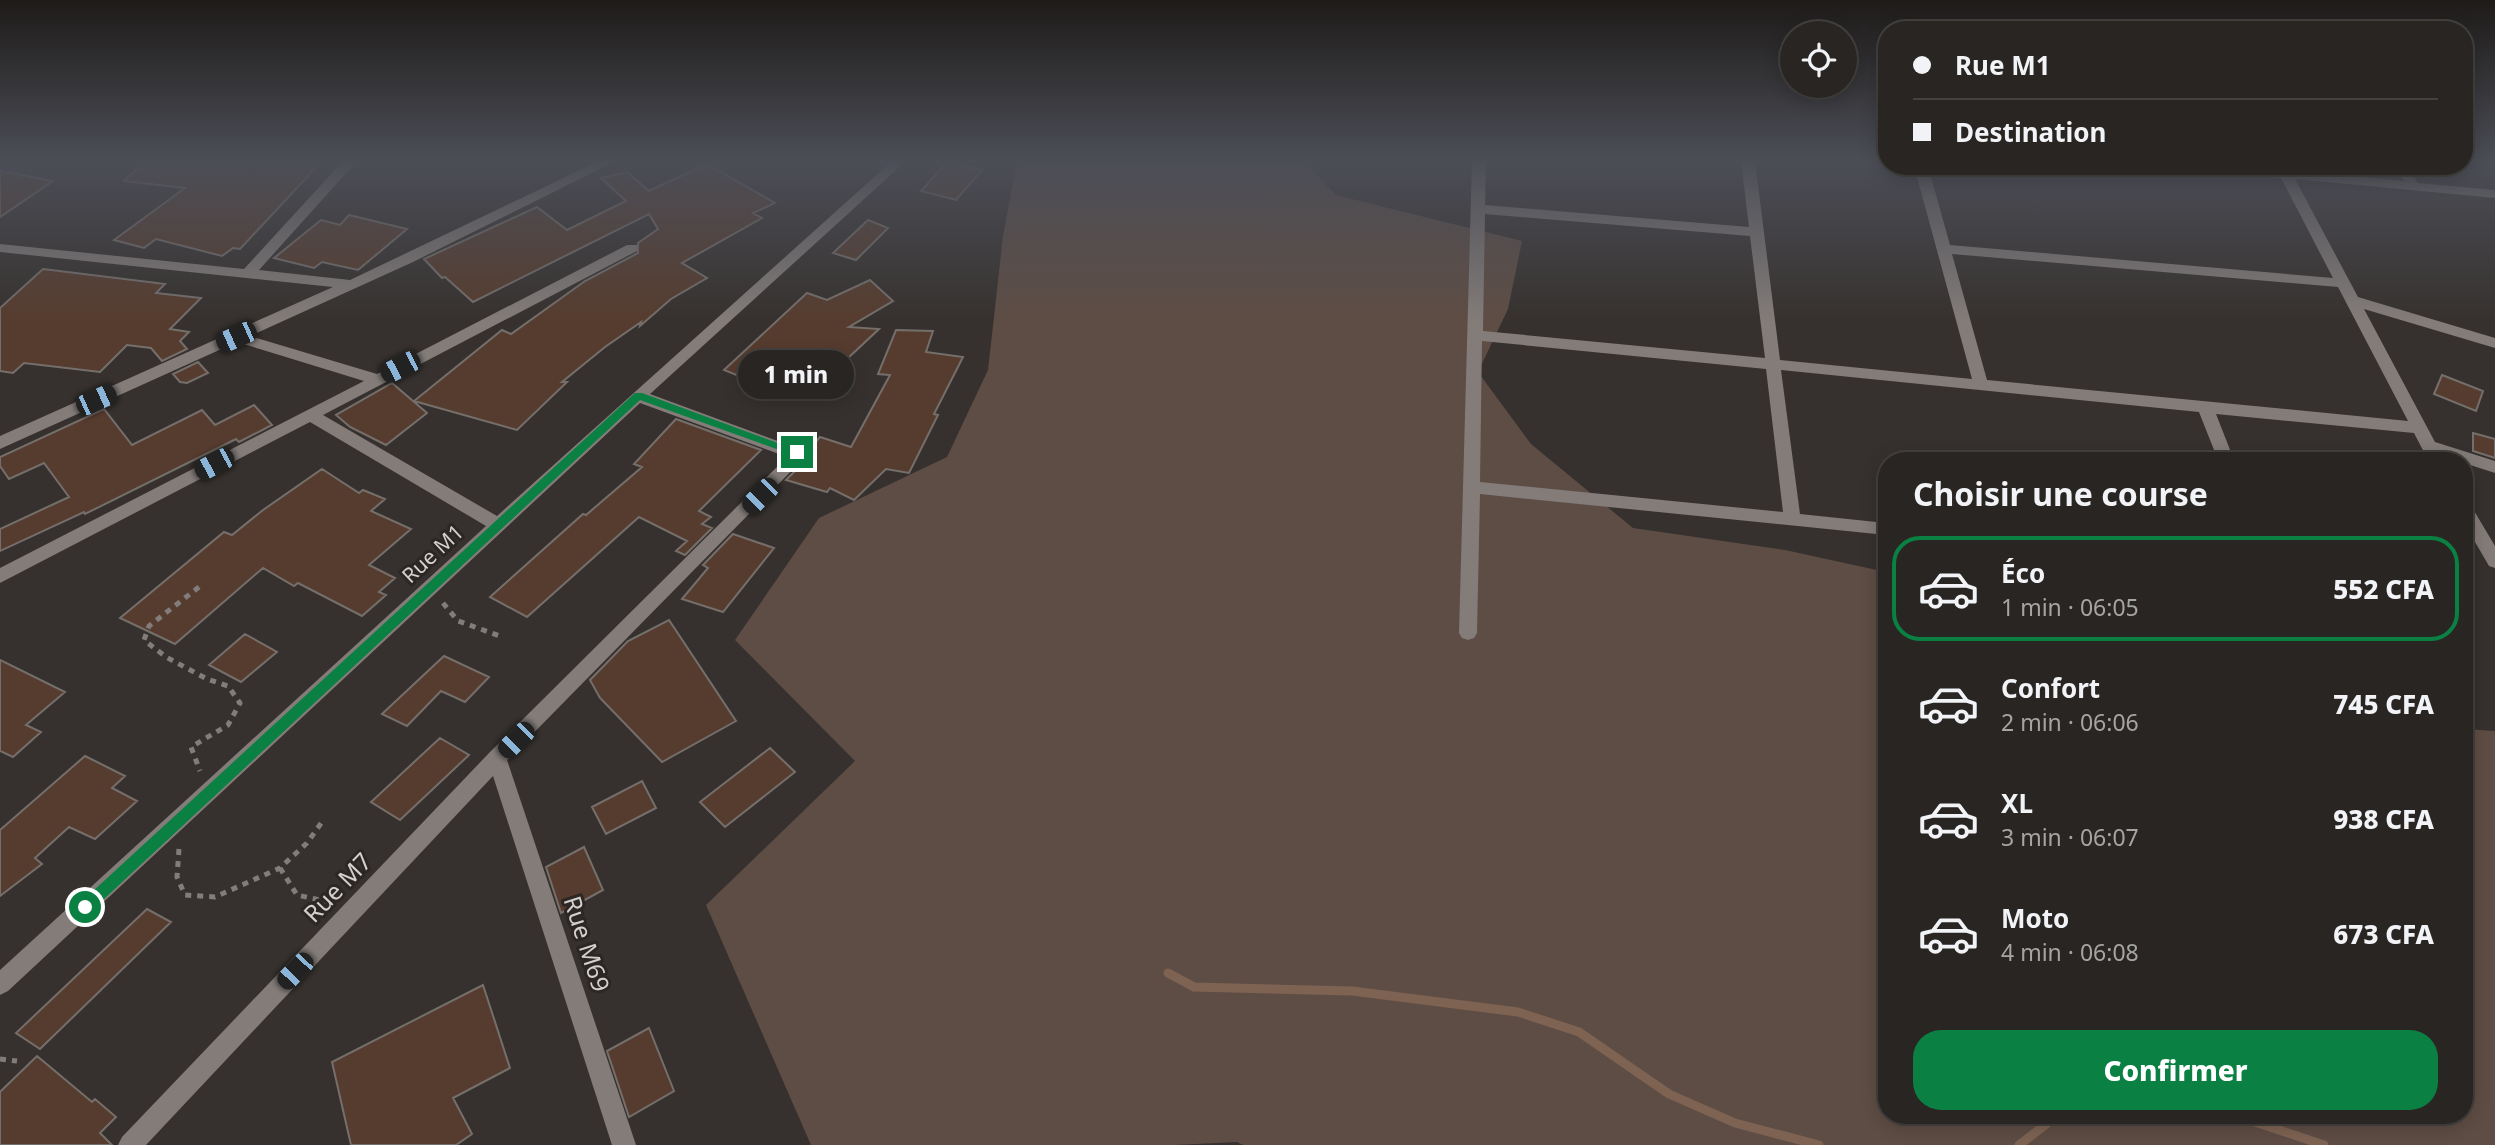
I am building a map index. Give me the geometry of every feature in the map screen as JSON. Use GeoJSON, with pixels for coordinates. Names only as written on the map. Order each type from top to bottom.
{"type":"FeatureCollection","features":[{"type":"Feature","properties":{"kind":"street"},"geometry":{"type":"LineString","coordinates":[[249,272],[302,214]]}},
{"type":"Feature","properties":{"kind":"street"},"geometry":{"type":"LineString","coordinates":[[0,443],[351,285],[500,214]]}},
{"type":"Feature","properties":{"kind":"street","name":"Rue M1"},"geometry":{"type":"LineString","coordinates":[[0,984],[638,396],[841,214]]}},
{"type":"Feature","properties":{"kind":"street"},"geometry":{"type":"LineString","coordinates":[[1468,633],[1477,214]]}},
{"type":"Feature","properties":{"kind":"street"},"geometry":{"type":"LineString","coordinates":[[1543,214],[1756,232]]}},
{"type":"Feature","properties":{"kind":"street"},"geometry":{"type":"LineString","coordinates":[[1754,214],[1793,520]]}},
{"type":"Feature","properties":{"kind":"street"},"geometry":{"type":"LineString","coordinates":[[1935,214],[1981,385]]}},
{"type":"Feature","properties":{"kind":"street"},"geometry":{"type":"LineString","coordinates":[[2307,214],[2431,452]]}},
{"type":"Feature","properties":{"kind":"street"},"geometry":{"type":"LineString","coordinates":[[0,248],[249,272],[351,285]]}},
{"type":"Feature","properties":{"kind":"street"},"geometry":{"type":"LineString","coordinates":[[0,576],[632,248]]}},
{"type":"Feature","properties":{"kind":"street"},"geometry":{"type":"LineString","coordinates":[[1944,249],[2342,282]]}},
{"type":"Feature","properties":{"kind":"street"},"geometry":{"type":"LineString","coordinates":[[2351,300],[2495,343]]}},
{"type":"Feature","properties":{"kind":"street"},"geometry":{"type":"LineString","coordinates":[[1475,335],[2417,428]]}},
{"type":"Feature","properties":{"kind":"street"},"geometry":{"type":"LineString","coordinates":[[236,337],[376,379]]}},
{"type":"Feature","properties":{"kind":"street","name":"Rue M7"},"geometry":{"type":"LineString","coordinates":[[130,1145],[497,758],[799,455],[638,396]]}},
{"type":"Feature","properties":{"kind":"street"},"geometry":{"type":"LineString","coordinates":[[2204,407],[2223,452]]}},
{"type":"Feature","properties":{"kind":"street"},"geometry":{"type":"LineString","coordinates":[[308,414],[499,525]]}},
{"type":"Feature","properties":{"kind":"street"},"geometry":{"type":"LineString","coordinates":[[0,430],[26,432]]}},
{"type":"Feature","properties":{"kind":"street"},"geometry":{"type":"LineString","coordinates":[[2473,462],[2495,467]]}},
{"type":"Feature","properties":{"kind":"street"},"geometry":{"type":"LineString","coordinates":[[1471,487],[1878,528]]}},
{"type":"Feature","properties":{"kind":"street"},"geometry":{"type":"LineString","coordinates":[[2473,523],[2495,561]]}},
{"type":"Feature","properties":{"kind":"street","name":"Rue M69"},"geometry":{"type":"LineString","coordinates":[[497,758],[624,1145]]}},
{"type":"Feature","properties":{"kind":"path"},"geometry":{"type":"LineString","coordinates":[[460,560],[442,604],[458,621],[500,636]]}},
{"type":"Feature","properties":{"kind":"path"},"geometry":{"type":"LineString","coordinates":[[281,868],[297,895],[336,902]]}},
{"type":"Feature","properties":{"kind":"path"},"geometry":{"type":"LineString","coordinates":[[0,1059],[17,1061]]}},
{"type":"Feature","properties":{"kind":"shaded area"},"geometry":{"type":"Polygon","coordinates":[[[1007,214],[1415,214],[1522,241],[1508,309],[1478,372],[1531,444],[1633,528],[1785,550],[1878,570],[1878,1124],[2473,1124],[2473,730],[2495,731],[2495,1145],[1243,1145],[1237,1142],[1175,1145],[811,1145],[706,905],[855,761],[735,640],[819,518],[947,457],[988,370],[1007,214]]]}},
{"type":"Feature","properties":{"kind":"building"},"geometry":{"type":"Polygon","coordinates":[[[149,214],[272,214],[240,249],[233,248],[222,256],[156,239],[144,248],[114,240],[149,214]]]}},
{"type":"Feature","properties":{"kind":"building"},"geometry":{"type":"Polygon","coordinates":[[[521,214],[547,214],[567,230],[599,214],[648,214],[473,302],[445,277],[442,278],[424,259],[521,214]]]}},
{"type":"Feature","properties":{"kind":"building"},"geometry":{"type":"Polygon","coordinates":[[[649,214],[756,214],[762,218],[682,263],[707,278],[671,299],[640,326],[641,322],[605,347],[562,382],[567,382],[517,430],[414,401],[502,330],[511,334],[585,281],[638,253],[638,243],[658,229],[649,214]]]}},
{"type":"Feature","properties":{"kind":"building"},"geometry":{"type":"Polygon","coordinates":[[[349,215],[407,229],[358,270],[322,262],[314,268],[274,258],[321,220],[340,225],[349,215]]]}},
{"type":"Feature","properties":{"kind":"building"},"geometry":{"type":"Polygon","coordinates":[[[868,220],[888,228],[856,260],[833,253],[868,220]]]}},
{"type":"Feature","properties":{"kind":"building"},"geometry":{"type":"Polygon","coordinates":[[[43,269],[165,284],[156,293],[201,298],[170,329],[189,332],[180,341],[187,349],[162,361],[151,348],[127,345],[100,372],[24,363],[13,373],[0,371],[0,308],[43,269]]]}},
{"type":"Feature","properties":{"kind":"building"},"geometry":{"type":"Polygon","coordinates":[[[870,280],[893,301],[849,327],[879,329],[847,359],[820,349],[776,391],[724,370],[807,293],[827,300],[870,280]]]}},
{"type":"Feature","properties":{"kind":"building"},"geometry":{"type":"Polygon","coordinates":[[[896,330],[933,331],[926,352],[963,357],[934,414],[938,415],[909,473],[886,469],[854,500],[830,488],[827,492],[786,480],[809,457],[808,451],[820,437],[851,447],[890,375],[878,374],[896,330]]]}},
{"type":"Feature","properties":{"kind":"building"},"geometry":{"type":"Polygon","coordinates":[[[198,362],[208,373],[187,383],[180,382],[173,374],[198,362]]]}},
{"type":"Feature","properties":{"kind":"building"},"geometry":{"type":"Polygon","coordinates":[[[2442,375],[2483,391],[2476,411],[2434,394],[2442,375]]]}},
{"type":"Feature","properties":{"kind":"building"},"geometry":{"type":"Polygon","coordinates":[[[392,383],[427,413],[386,445],[350,427],[336,415],[392,383]]]}},
{"type":"Feature","properties":{"kind":"building"},"geometry":{"type":"Polygon","coordinates":[[[254,405],[272,425],[239,442],[236,439],[85,514],[84,512],[0,551],[0,529],[69,497],[44,463],[9,479],[0,466],[0,457],[104,409],[132,445],[202,410],[215,425],[254,405]]]}},
{"type":"Feature","properties":{"kind":"building"},"geometry":{"type":"Polygon","coordinates":[[[676,419],[761,450],[699,511],[711,517],[702,524],[712,528],[685,555],[676,551],[687,541],[639,517],[527,617],[490,597],[583,514],[586,515],[642,467],[634,464],[676,419]]]}},
{"type":"Feature","properties":{"kind":"building"},"geometry":{"type":"Polygon","coordinates":[[[2473,433],[2495,439],[2495,458],[2473,451],[2473,433]]]}},
{"type":"Feature","properties":{"kind":"building"},"geometry":{"type":"Polygon","coordinates":[[[322,469],[359,493],[363,490],[385,499],[371,511],[411,529],[369,565],[395,578],[379,592],[386,595],[362,616],[298,583],[294,586],[263,568],[175,644],[120,618],[224,532],[232,535],[322,469]]]}},
{"type":"Feature","properties":{"kind":"building"},"geometry":{"type":"Polygon","coordinates":[[[733,534],[774,548],[723,612],[682,599],[708,568],[703,565],[733,534]]]}},
{"type":"Feature","properties":{"kind":"building"},"geometry":{"type":"Polygon","coordinates":[[[669,620],[736,721],[662,762],[600,698],[590,680],[628,641],[669,620]]]}},
{"type":"Feature","properties":{"kind":"building"},"geometry":{"type":"Polygon","coordinates":[[[245,634],[277,652],[241,682],[209,665],[245,634]]]}},
{"type":"Feature","properties":{"kind":"building"},"geometry":{"type":"Polygon","coordinates":[[[444,656],[489,677],[465,702],[441,691],[407,726],[382,714],[444,656]]]}},
{"type":"Feature","properties":{"kind":"building"},"geometry":{"type":"Polygon","coordinates":[[[0,660],[65,692],[26,725],[41,732],[13,757],[0,751],[0,660]]]}},
{"type":"Feature","properties":{"kind":"building"},"geometry":{"type":"Polygon","coordinates":[[[440,738],[469,755],[400,820],[371,802],[440,738]]]}},
{"type":"Feature","properties":{"kind":"building"},"geometry":{"type":"Polygon","coordinates":[[[770,748],[795,772],[725,827],[700,802],[770,748]]]}},
{"type":"Feature","properties":{"kind":"building"},"geometry":{"type":"Polygon","coordinates":[[[85,756],[125,776],[112,788],[137,801],[95,839],[69,827],[35,858],[42,864],[0,896],[0,830],[85,756]]]}},
{"type":"Feature","properties":{"kind":"building"},"geometry":{"type":"Polygon","coordinates":[[[642,781],[656,808],[606,834],[592,807],[642,781]]]}},
{"type":"Feature","properties":{"kind":"building"},"geometry":{"type":"Polygon","coordinates":[[[584,847],[603,890],[561,913],[546,867],[584,847]]]}},
{"type":"Feature","properties":{"kind":"building"},"geometry":{"type":"Polygon","coordinates":[[[147,909],[171,922],[40,1049],[16,1033],[147,909]]]}},
{"type":"Feature","properties":{"kind":"building"},"geometry":{"type":"Polygon","coordinates":[[[483,985],[510,1068],[453,1098],[472,1134],[456,1145],[351,1145],[332,1062],[483,985]]]}},
{"type":"Feature","properties":{"kind":"building"},"geometry":{"type":"Polygon","coordinates":[[[649,1028],[674,1091],[629,1117],[607,1051],[649,1028]]]}},
{"type":"Feature","properties":{"kind":"building"},"geometry":{"type":"Polygon","coordinates":[[[37,1056],[92,1102],[95,1099],[116,1117],[100,1133],[112,1145],[0,1145],[0,1092],[37,1056]]]}},
{"type":"Feature","properties":{"kind":"waterway"},"geometry":{"type":"LineString","coordinates":[[1168,973],[1194,987],[1352,991],[1518,1012],[1579,1032],[1669,1094],[1735,1123],[1819,1145]]}},
{"type":"Feature","properties":{"kind":"waterway"},"geometry":{"type":"LineString","coordinates":[[2019,1145],[2046,1124]]}},
{"type":"Feature","properties":{"kind":"waterway"},"geometry":{"type":"LineString","coordinates":[[2261,1124],[2324,1145]]}},
{"type":"Feature","properties":{"kind":"route"},"geometry":{"type":"LineString","coordinates":[[85,907],[638,396],[797,452]]}}]}
